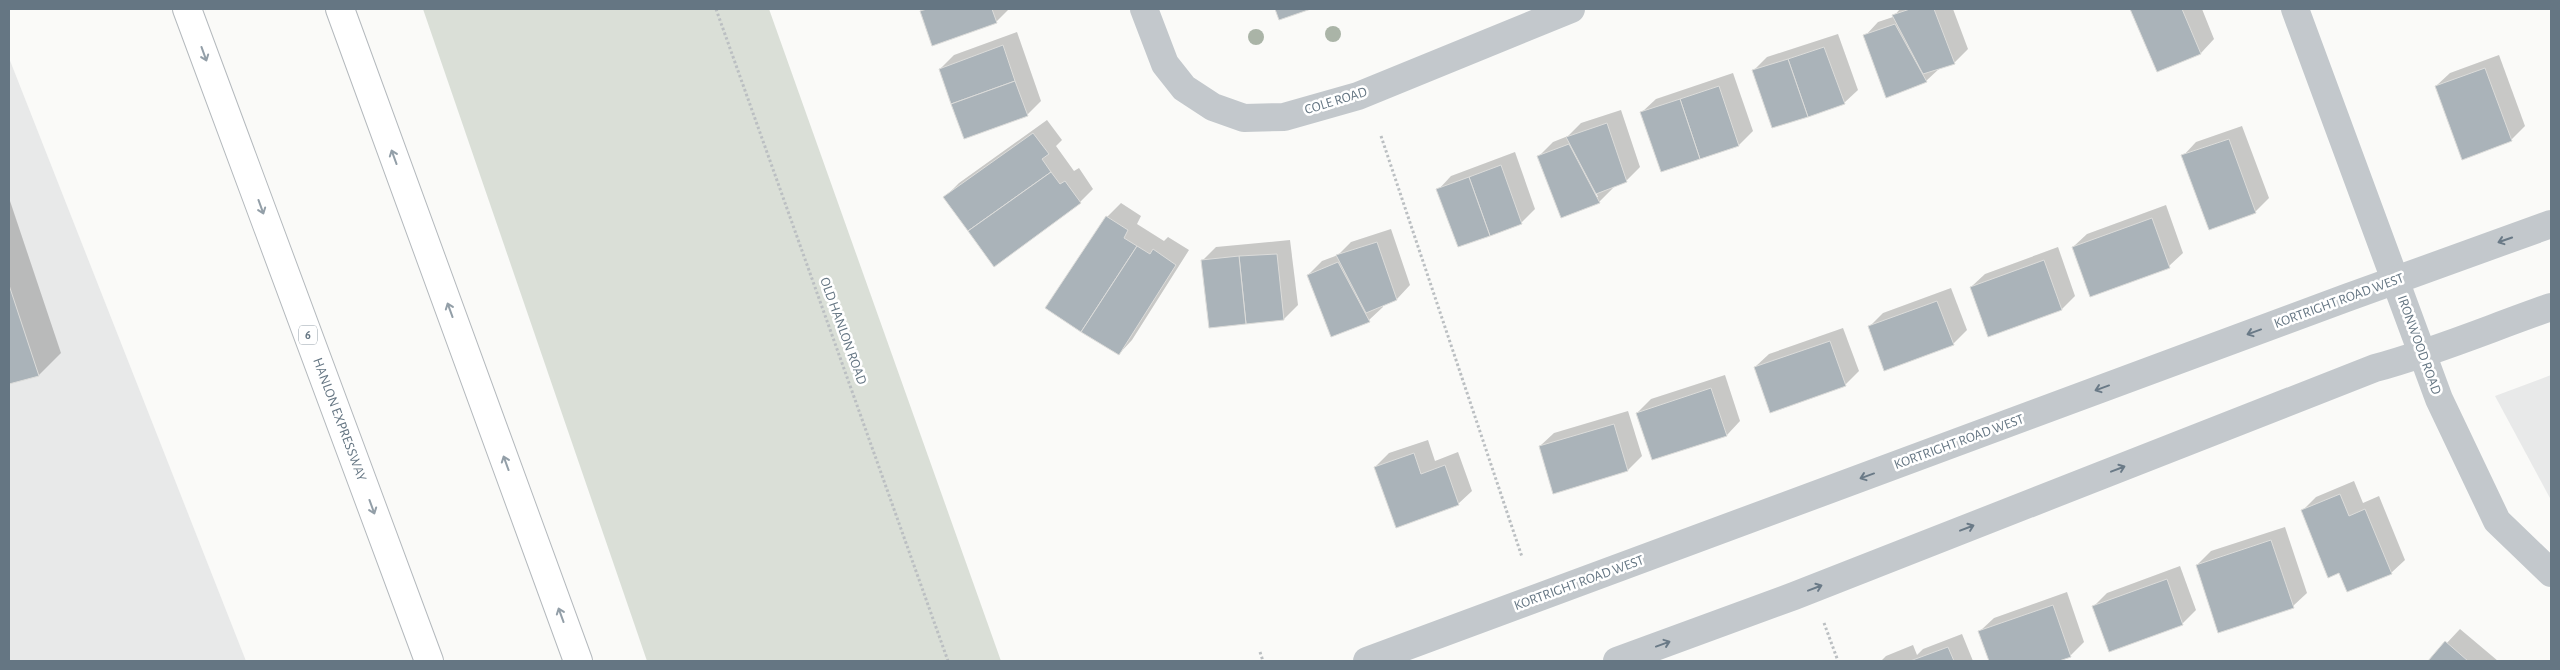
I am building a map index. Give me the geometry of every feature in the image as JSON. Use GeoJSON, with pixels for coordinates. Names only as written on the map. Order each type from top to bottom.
{"type":"FeatureCollection","features":[{"type":"Feature","properties":{"kind":"highway","name":"HANLON EXPRESSWAY"},"geometry":{"type":"LineString","coordinates":[[187,9],[429,661]]}},
{"type":"Feature","properties":{"kind":"highway"},"geometry":{"type":"LineString","coordinates":[[340,9],[578,661]]}},
{"type":"Feature","properties":{"kind":"street","name":"COLE ROAD"},"geometry":{"type":"LineString","coordinates":[[1144,9],[1165,64],[1184,88],[1213,107],[1244,118],[1284,117],[1358,96],[1571,9]]}},
{"type":"Feature","properties":{"kind":"street","name":"IRONWOOD ROAD"},"geometry":{"type":"LineString","coordinates":[[2295,9],[2439,399],[2497,521],[2551,573]]}},
{"type":"Feature","properties":{"kind":"street","name":"KORTRIGHT ROAD WEST"},"geometry":{"type":"LineString","coordinates":[[1367,661],[2551,224]]}},
{"type":"Feature","properties":{"kind":"street"},"geometry":{"type":"LineString","coordinates":[[1617,661],[1794,596],[2375,368],[2423,355],[2476,333],[2551,307]]}},
{"type":"Feature","properties":{"kind":"path","name":"OLD HANLON ROAD"},"geometry":{"type":"LineString","coordinates":[[716,9],[948,661]]}},
{"type":"Feature","properties":{"kind":"path"},"geometry":{"type":"LineString","coordinates":[[1381,136],[1522,557]]}},
{"type":"Feature","properties":{"kind":"path"},"geometry":{"type":"LineString","coordinates":[[1824,622],[1838,661]]}},
{"type":"Feature","properties":{"kind":"path"},"geometry":{"type":"LineString","coordinates":[[1260,652],[1263,661]]}},
{"type":"Feature","properties":{"kind":"shaded area"},"geometry":{"type":"Polygon","coordinates":[[[423,9],[769,9],[1001,661],[647,661],[423,9]]]}},
{"type":"Feature","properties":{"kind":"shaded area"},"geometry":{"type":"Polygon","coordinates":[[[9,58],[246,661],[9,661],[9,58]]]}},
{"type":"Feature","properties":{"kind":"shaded area"},"geometry":{"type":"Polygon","coordinates":[[[2551,375],[2551,500],[2495,396],[2551,375]]]}},
{"type":"Feature","properties":{"kind":"building"},"geometry":{"type":"Polygon","coordinates":[[[927,9],[992,9],[997,23],[932,46],[920,11],[927,9]]]}},
{"type":"Feature","properties":{"kind":"building"},"geometry":{"type":"Polygon","coordinates":[[[1275,9],[1311,9],[1279,20],[1275,9]]]}},
{"type":"Feature","properties":{"kind":"building"},"geometry":{"type":"Polygon","coordinates":[[[1910,9],[1934,9],[1955,64],[1923,74],[1892,15],[1910,9]]]}},
{"type":"Feature","properties":{"kind":"building"},"geometry":{"type":"Polygon","coordinates":[[[2130,9],[2182,9],[2201,54],[2157,72],[2130,9]]]}},
{"type":"Feature","properties":{"kind":"building"},"geometry":{"type":"Polygon","coordinates":[[[1895,24],[1927,82],[1886,98],[1863,35],[1895,24]]]}},
{"type":"Feature","properties":{"kind":"building"},"geometry":{"type":"Polygon","coordinates":[[[1003,45],[1015,81],[951,104],[939,69],[1003,45]]]}},
{"type":"Feature","properties":{"kind":"building"},"geometry":{"type":"Polygon","coordinates":[[[1824,47],[1845,104],[1808,117],[1788,59],[1824,47]]]}},
{"type":"Feature","properties":{"kind":"building"},"geometry":{"type":"Polygon","coordinates":[[[1788,59],[1808,117],[1772,128],[1752,70],[1788,59]]]}},
{"type":"Feature","properties":{"kind":"building"},"geometry":{"type":"Polygon","coordinates":[[[2485,68],[2512,141],[2462,160],[2435,86],[2485,68]]]}},
{"type":"Feature","properties":{"kind":"building"},"geometry":{"type":"Polygon","coordinates":[[[1015,81],[1028,116],[964,139],[951,104],[1015,81]]]}},
{"type":"Feature","properties":{"kind":"building"},"geometry":{"type":"Polygon","coordinates":[[[1719,86],[1739,146],[1700,159],[1680,99],[1719,86]]]}},
{"type":"Feature","properties":{"kind":"building"},"geometry":{"type":"Polygon","coordinates":[[[1680,99],[1700,159],[1661,172],[1640,112],[1680,99]]]}},
{"type":"Feature","properties":{"kind":"building"},"geometry":{"type":"Polygon","coordinates":[[[1607,123],[1627,182],[1596,194],[1566,137],[1607,123]]]}},
{"type":"Feature","properties":{"kind":"building"},"geometry":{"type":"Polygon","coordinates":[[[1033,133],[1049,154],[1042,159],[1051,172],[968,231],[943,197],[1033,133]]]}},
{"type":"Feature","properties":{"kind":"building"},"geometry":{"type":"Polygon","coordinates":[[[2229,139],[2256,213],[2209,230],[2181,155],[2229,139]]]}},
{"type":"Feature","properties":{"kind":"building"},"geometry":{"type":"Polygon","coordinates":[[[1569,144],[1600,203],[1561,218],[1537,156],[1569,144]]]}},
{"type":"Feature","properties":{"kind":"building"},"geometry":{"type":"Polygon","coordinates":[[[1501,165],[1522,224],[1490,236],[1469,177],[1501,165]]]}},
{"type":"Feature","properties":{"kind":"building"},"geometry":{"type":"Polygon","coordinates":[[[1051,172],[1060,184],[1065,181],[1081,203],[994,267],[968,231],[1051,172]]]}},
{"type":"Feature","properties":{"kind":"building"},"geometry":{"type":"Polygon","coordinates":[[[1469,177],[1490,236],[1458,247],[1436,189],[1469,177]]]}},
{"type":"Feature","properties":{"kind":"building"},"geometry":{"type":"Polygon","coordinates":[[[1106,216],[1128,230],[1124,238],[1137,246],[1081,332],[1045,308],[1106,216]]]}},
{"type":"Feature","properties":{"kind":"building"},"geometry":{"type":"Polygon","coordinates":[[[2152,218],[2170,268],[2090,297],[2072,247],[2152,218]]]}},
{"type":"Feature","properties":{"kind":"building"},"geometry":{"type":"Polygon","coordinates":[[[1377,242],[1397,300],[1366,313],[1336,255],[1377,242]]]}},
{"type":"Feature","properties":{"kind":"building"},"geometry":{"type":"Polygon","coordinates":[[[1137,246],[1150,254],[1153,249],[1176,265],[1119,355],[1081,332],[1137,246]]]}},
{"type":"Feature","properties":{"kind":"building"},"geometry":{"type":"Polygon","coordinates":[[[1277,254],[1284,320],[1246,324],[1239,256],[1277,254]]]}},
{"type":"Feature","properties":{"kind":"building"},"geometry":{"type":"Polygon","coordinates":[[[1239,256],[1246,324],[1209,328],[1201,260],[1239,256]]]}},
{"type":"Feature","properties":{"kind":"building"},"geometry":{"type":"Polygon","coordinates":[[[2044,260],[2062,310],[1988,337],[1970,287],[2044,260]]]}},
{"type":"Feature","properties":{"kind":"building"},"geometry":{"type":"Polygon","coordinates":[[[1338,262],[1370,322],[1331,337],[1307,275],[1338,262]]]}},
{"type":"Feature","properties":{"kind":"building"},"geometry":{"type":"Polygon","coordinates":[[[9,285],[39,376],[9,384],[9,285]]]}},
{"type":"Feature","properties":{"kind":"building"},"geometry":{"type":"Polygon","coordinates":[[[1937,301],[1954,345],[1884,371],[1868,326],[1937,301]]]}},
{"type":"Feature","properties":{"kind":"building"},"geometry":{"type":"Polygon","coordinates":[[[1830,341],[1846,386],[1770,413],[1754,367],[1830,341]]]}},
{"type":"Feature","properties":{"kind":"building"},"geometry":{"type":"Polygon","coordinates":[[[1711,388],[1727,436],[1652,460],[1636,413],[1711,388]]]}},
{"type":"Feature","properties":{"kind":"building"},"geometry":{"type":"Polygon","coordinates":[[[1614,424],[1628,471],[1553,494],[1539,446],[1614,424]]]}},
{"type":"Feature","properties":{"kind":"building"},"geometry":{"type":"Polygon","coordinates":[[[1414,453],[1421,474],[1445,465],[1459,505],[1396,528],[1374,467],[1414,453]]]}},
{"type":"Feature","properties":{"kind":"building"},"geometry":{"type":"Polygon","coordinates":[[[2340,494],[2349,516],[2365,509],[2392,574],[2347,592],[2339,573],[2328,578],[2301,510],[2340,494]]]}},
{"type":"Feature","properties":{"kind":"building"},"geometry":{"type":"Polygon","coordinates":[[[2271,540],[2294,608],[2218,633],[2196,565],[2271,540]]]}},
{"type":"Feature","properties":{"kind":"building"},"geometry":{"type":"Polygon","coordinates":[[[2167,579],[2183,625],[2109,652],[2092,606],[2167,579]]]}},
{"type":"Feature","properties":{"kind":"building"},"geometry":{"type":"Polygon","coordinates":[[[2053,605],[2071,657],[2059,661],[1989,661],[1978,631],[2053,605]]]}},
{"type":"Feature","properties":{"kind":"building"},"geometry":{"type":"Polygon","coordinates":[[[2445,641],[2468,661],[2428,661],[2445,641]]]}},
{"type":"Feature","properties":{"kind":"building"},"geometry":{"type":"Polygon","coordinates":[[[1948,647],[1954,661],[1910,661],[1948,647]]]}}]}
